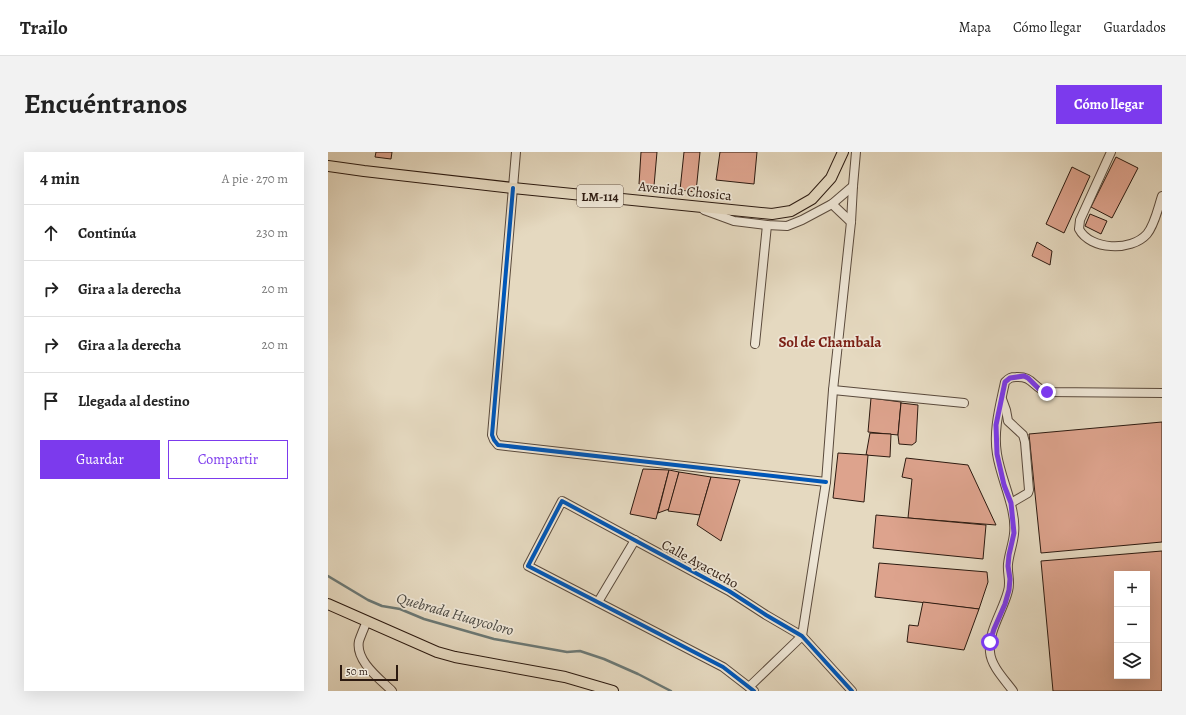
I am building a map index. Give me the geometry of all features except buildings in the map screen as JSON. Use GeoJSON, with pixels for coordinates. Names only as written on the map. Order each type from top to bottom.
{"type":"FeatureCollection","features":[{"type":"Feature","properties":{"kind":"main road","name":"Avenida Chosica"},"geometry":{"type":"LineString","coordinates":[[328,166],[513,188],[772,214],[791,211],[812,199],[831,178],[843,152]]}},
{"type":"Feature","properties":{"kind":"main road"},"geometry":{"type":"LineString","coordinates":[[328,604],[437,652],[455,657],[565,677],[613,691]]}},
{"type":"Feature","properties":{"kind":"street"},"geometry":{"type":"LineString","coordinates":[[516,152],[492,435],[498,445],[826,482]]}},
{"type":"Feature","properties":{"kind":"street"},"geometry":{"type":"LineString","coordinates":[[635,540],[598,602],[723,667],[751,689],[802,636],[826,482],[833,390],[851,222],[852,186],[856,152]]}},
{"type":"Feature","properties":{"kind":"street"},"geometry":{"type":"LineString","coordinates":[[1111,152],[1080,220],[1079,229],[1086,238],[1110,247],[1121,247],[1140,240],[1150,228],[1162,196]]}},
{"type":"Feature","properties":{"kind":"street"},"geometry":{"type":"LineString","coordinates":[[691,206],[734,221],[787,226],[832,204],[852,186]]}},
{"type":"Feature","properties":{"kind":"street"},"geometry":{"type":"LineString","coordinates":[[832,204],[851,222]]}},
{"type":"Feature","properties":{"kind":"street"},"geometry":{"type":"LineString","coordinates":[[755,344],[767,225]]}},
{"type":"Feature","properties":{"kind":"street"},"geometry":{"type":"LineString","coordinates":[[1013,691],[993,663],[990,653],[990,642],[1009,590],[1010,579],[1008,566],[1014,533],[1011,503],[1004,485],[997,454],[996,425],[1005,382],[1010,378],[1024,376],[1039,389],[1047,392],[1162,393]]}},
{"type":"Feature","properties":{"kind":"street"},"geometry":{"type":"LineString","coordinates":[[833,390],[964,403]]}},
{"type":"Feature","properties":{"kind":"street"},"geometry":{"type":"LineString","coordinates":[[1002,398],[1007,418],[1024,437],[1029,490],[1028,493],[1011,503]]}},
{"type":"Feature","properties":{"kind":"street"},"geometry":{"type":"LineString","coordinates":[[996,425],[1011,423]]}},
{"type":"Feature","properties":{"kind":"street","name":"Calle Ayacucho"},"geometry":{"type":"LineString","coordinates":[[598,602],[528,566],[562,501],[729,591],[802,636],[852,691]]}},
{"type":"Feature","properties":{"kind":"street"},"geometry":{"type":"LineString","coordinates":[[367,621],[359,643],[360,654],[365,666],[392,691]]}},
{"type":"Feature","properties":{"kind":"waterway","name":"Quebrada Huaycoloro"},"geometry":{"type":"LineString","coordinates":[[328,576],[368,600],[382,606],[400,609],[424,619],[494,639],[567,652],[580,651],[604,659],[671,691]]}},
{"type":"Feature","properties":{"kind":"cycle path"},"geometry":{"type":"LineString","coordinates":[[513,188],[492,435],[498,445],[826,482]]}},
{"type":"Feature","properties":{"kind":"cycle path"},"geometry":{"type":"LineString","coordinates":[[754,691],[723,667],[528,566],[562,501],[729,591],[802,636],[852,691]]}},
{"type":"Feature","properties":{"kind":"district","name":"Sol de Chambala"},"geometry":{"type":"Point","coordinates":[830,342]}},
{"type":"Feature","properties":{"kind":"route"},"geometry":{"type":"LineString","coordinates":[[990,642],[1009,590],[1010,579],[1008,566],[1014,533],[1011,503],[1004,485],[997,454],[996,425],[1005,382],[1010,378],[1024,376],[1039,389],[1047,392]]}}]}
